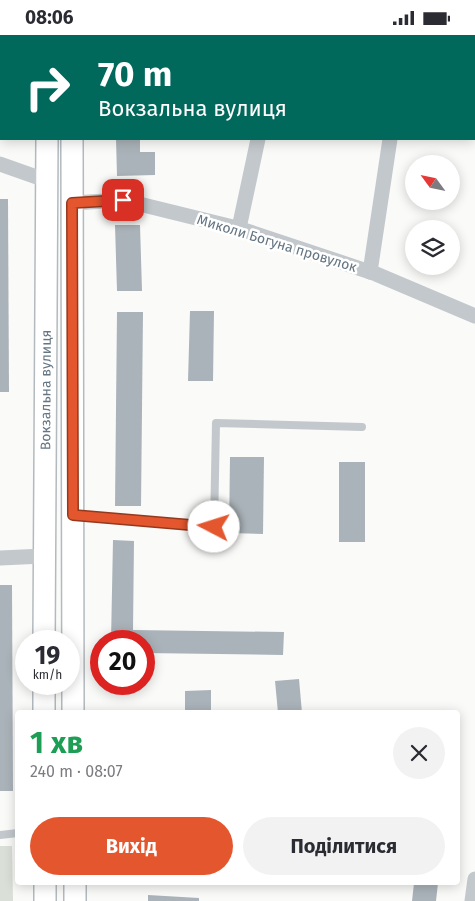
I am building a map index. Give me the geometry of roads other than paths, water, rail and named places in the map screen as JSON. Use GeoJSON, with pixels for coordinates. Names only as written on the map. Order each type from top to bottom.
{"type":"FeatureCollection","features":[{"type":"Feature","properties":{"kind":"street","name":"Вокзальна вулиця"},"geometry":{"type":"LineString","coordinates":[[44,630],[47,140]]}},
{"type":"Feature","properties":{"kind":"street","name":"Вокзальна вулиця"},"geometry":{"type":"LineString","coordinates":[[72,140],[73,710]]}},
{"type":"Feature","properties":{"kind":"street"},"geometry":{"type":"LineString","coordinates":[[239,228],[258,140]]}},
{"type":"Feature","properties":{"kind":"street"},"geometry":{"type":"LineString","coordinates":[[370,272],[390,140]]}},
{"type":"Feature","properties":{"kind":"street"},"geometry":{"type":"LineString","coordinates":[[0,164],[48,181]]}},
{"type":"Feature","properties":{"kind":"street","name":"Миколи Богуна провулок"},"geometry":{"type":"LineString","coordinates":[[72,203],[123,200],[239,228],[370,272],[475,316]]}},
{"type":"Feature","properties":{"kind":"street"},"geometry":{"type":"LineString","coordinates":[[0,558],[44,556]]}},
{"type":"Feature","properties":{"kind":"street"},"geometry":{"type":"LineString","coordinates":[[44,695],[44,710]]}},
{"type":"Feature","properties":{"kind":"street"},"geometry":{"type":"LineString","coordinates":[[472,901],[475,879]]}},
{"type":"Feature","properties":{"kind":"street"},"geometry":{"type":"LineString","coordinates":[[45,885],[45,901]]}},
{"type":"Feature","properties":{"kind":"street"},"geometry":{"type":"LineString","coordinates":[[75,885],[75,901]]}},
{"type":"Feature","properties":{"kind":"lane"},"geometry":{"type":"LineString","coordinates":[[73,515],[214,527],[216,423],[362,427]]}},
{"type":"Feature","properties":{"kind":"lane"},"geometry":{"type":"LineString","coordinates":[[0,835],[15,833]]}}]}
